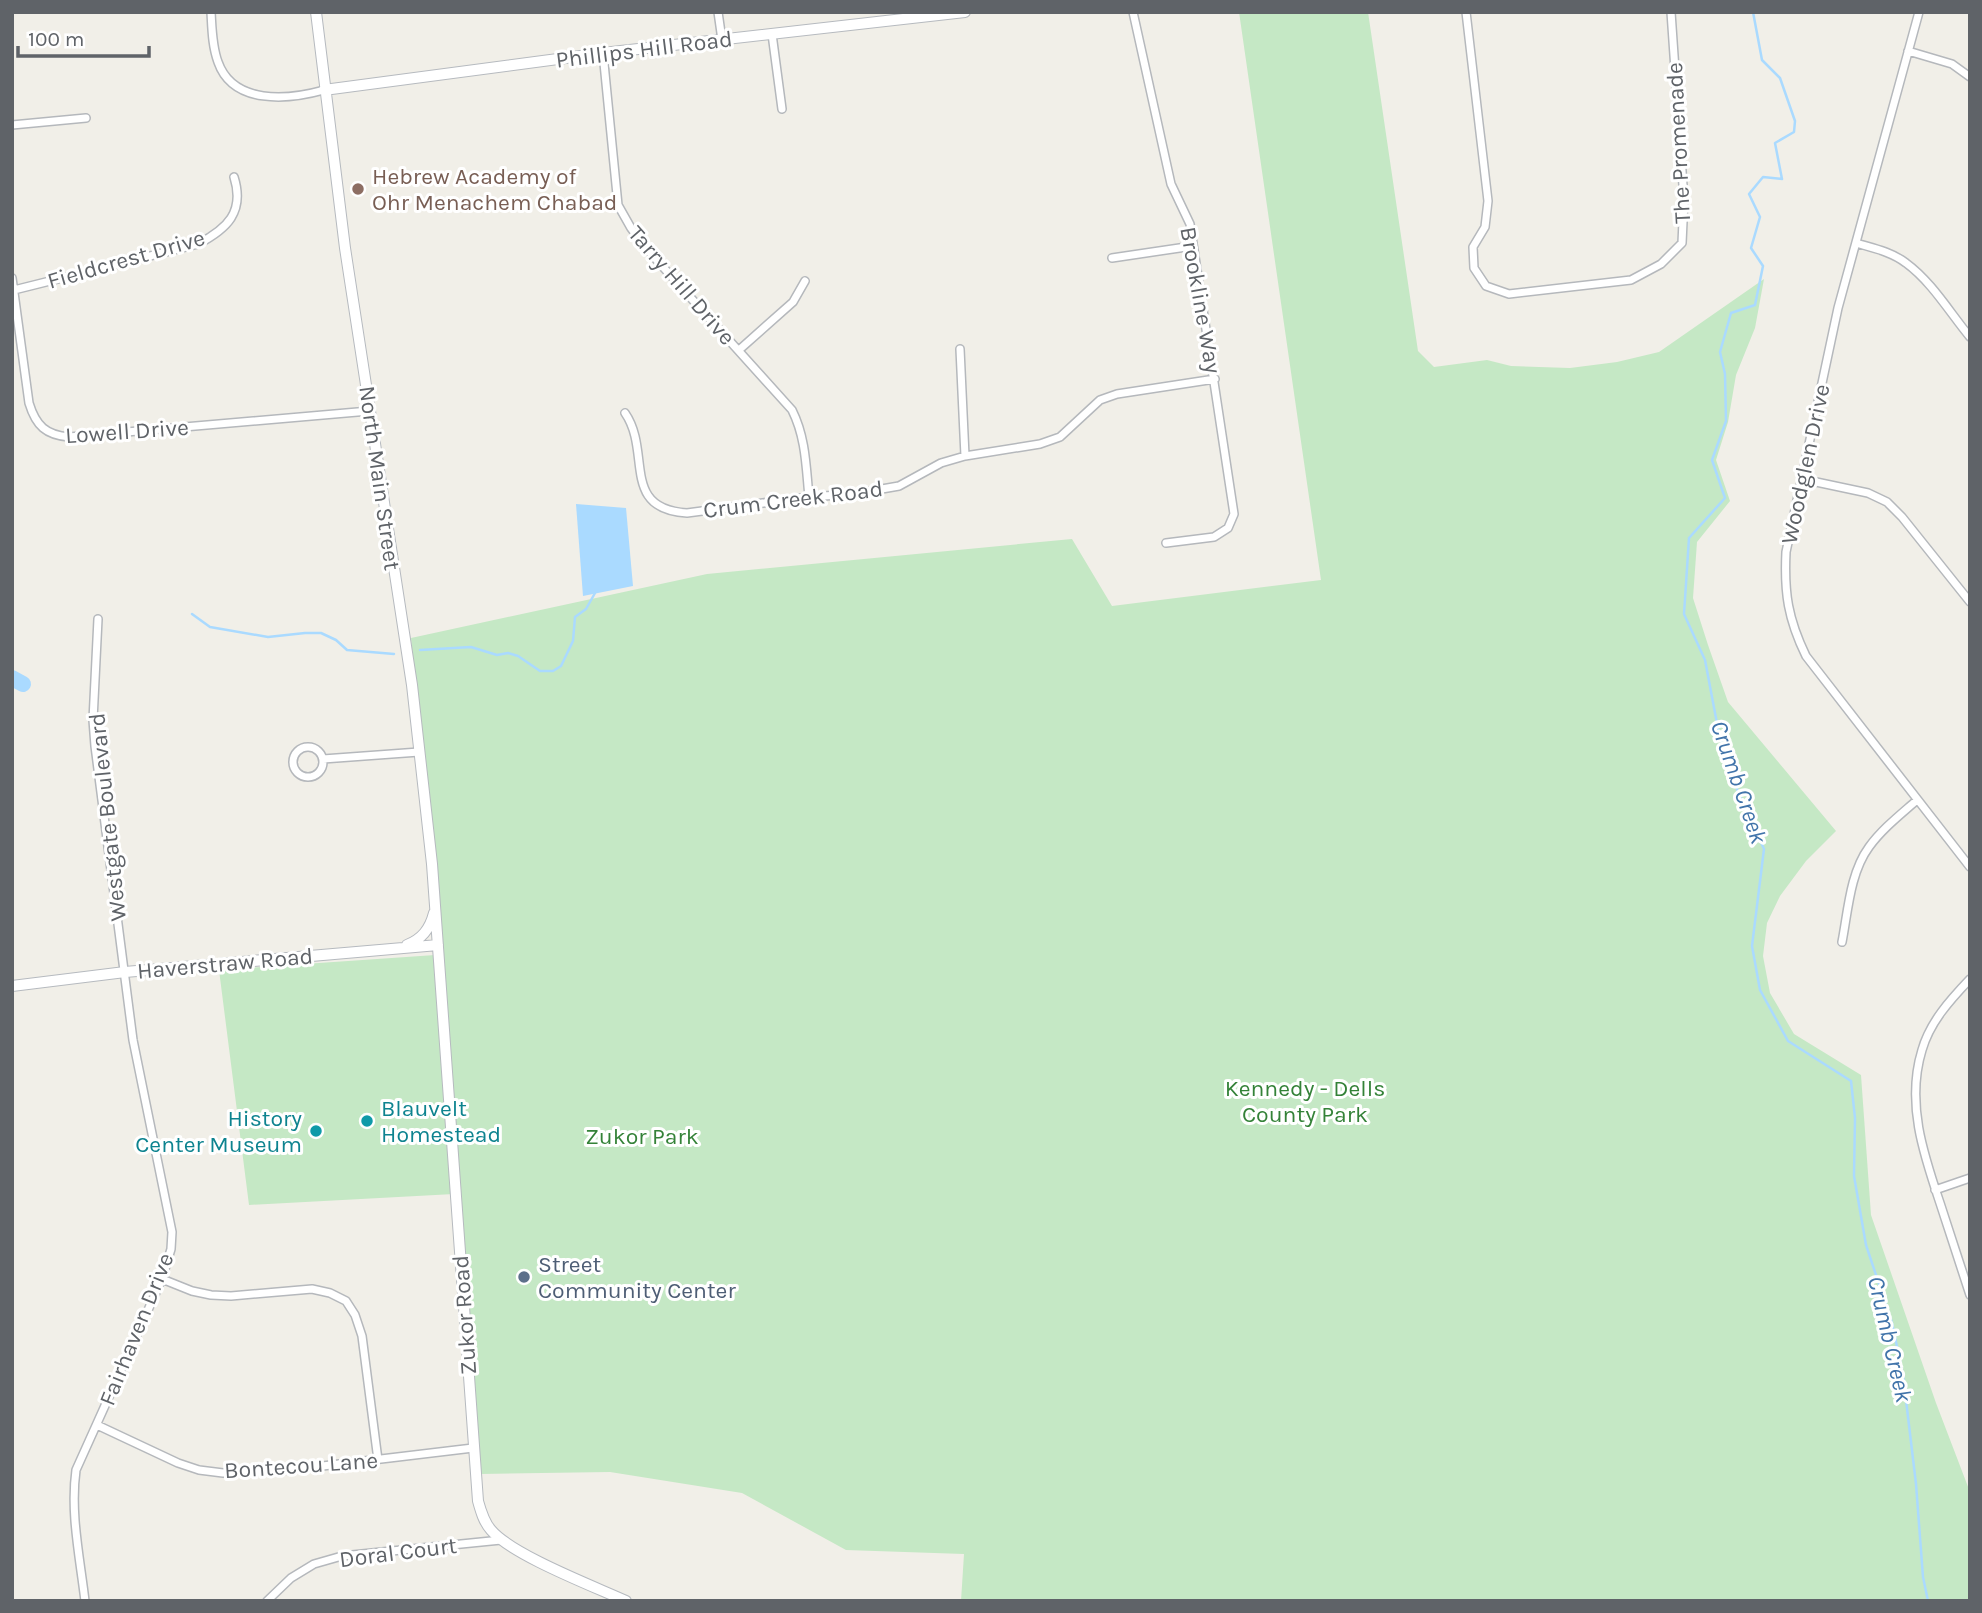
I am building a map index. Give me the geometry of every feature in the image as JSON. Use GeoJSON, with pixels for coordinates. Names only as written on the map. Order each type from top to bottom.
{"type":"FeatureCollection","features":[{"type":"Feature","properties":{"kind":"street"},"geometry":{"type":"LineString","coordinates":[[211,12],[216,58],[226,77],[236,87],[261,96],[324,90]]}},
{"type":"Feature","properties":{"kind":"street","name":"North Main Street"},"geometry":{"type":"LineString","coordinates":[[316,12],[324,90],[369,411],[412,685],[438,945]]}},
{"type":"Feature","properties":{"kind":"street"},"geometry":{"type":"LineString","coordinates":[[718,12],[722,40]]}},
{"type":"Feature","properties":{"kind":"street","name":"Phillips Hill Road"},"geometry":{"type":"LineString","coordinates":[[324,90],[603,53],[965,12]]}},
{"type":"Feature","properties":{"kind":"street","name":"Brookline Way"},"geometry":{"type":"LineString","coordinates":[[1133,12],[1171,184],[1190,224],[1234,514],[1228,528],[1214,537],[1166,543]]}},
{"type":"Feature","properties":{"kind":"street","name":"The Promenade"},"geometry":{"type":"LineString","coordinates":[[1466,12],[1488,201],[1485,227],[1473,247],[1474,268],[1486,286],[1509,294],[1631,280],[1661,264],[1682,243],[1684,201],[1671,12]]}},
{"type":"Feature","properties":{"kind":"street","name":"Woodglen Drive"},"geometry":{"type":"LineString","coordinates":[[1919,12],[1839,308],[1786,552],[1784,580],[1793,630],[1806,656],[1970,867]]}},
{"type":"Feature","properties":{"kind":"street"},"geometry":{"type":"LineString","coordinates":[[772,34],[782,109]]}},
{"type":"Feature","properties":{"kind":"street"},"geometry":{"type":"LineString","coordinates":[[1908,51],[1952,64],[1970,77]]}},
{"type":"Feature","properties":{"kind":"street","name":"Tarry Hill Drive"},"geometry":{"type":"LineString","coordinates":[[603,53],[618,205],[645,247],[792,410],[804,443],[809,497]]}},
{"type":"Feature","properties":{"kind":"street"},"geometry":{"type":"LineString","coordinates":[[12,124],[86,118]]}},
{"type":"Feature","properties":{"kind":"street","name":"Fieldcrest Drive"},"geometry":{"type":"LineString","coordinates":[[14,290],[198,244],[212,237],[235,213],[238,190],[234,177]]}},
{"type":"Feature","properties":{"kind":"street"},"geometry":{"type":"LineString","coordinates":[[1856,243],[1905,262],[1922,277],[1970,337]]}},
{"type":"Feature","properties":{"kind":"street"},"geometry":{"type":"LineString","coordinates":[[1112,258],[1193,246]]}},
{"type":"Feature","properties":{"kind":"street","name":"Lowell Drive"},"geometry":{"type":"LineString","coordinates":[[12,278],[33,418],[42,429],[55,436],[69,437],[369,411]]}},
{"type":"Feature","properties":{"kind":"street"},"geometry":{"type":"LineString","coordinates":[[738,350],[793,302],[805,281]]}},
{"type":"Feature","properties":{"kind":"street"},"geometry":{"type":"LineString","coordinates":[[960,348],[965,456]]}},
{"type":"Feature","properties":{"kind":"street","name":"Crum Creek Road"},"geometry":{"type":"LineString","coordinates":[[625,413],[632,423],[642,486],[649,499],[672,512],[687,513],[853,494],[899,486],[941,463],[965,456],[1040,444],[1060,437],[1100,400],[1117,394],[1215,379]]}},
{"type":"Feature","properties":{"kind":"street"},"geometry":{"type":"LineString","coordinates":[[1802,479],[1859,491],[1887,502],[1970,602]]}},
{"type":"Feature","properties":{"kind":"street","name":"Westgate Boulevard"},"geometry":{"type":"LineString","coordinates":[[98,619],[93,720],[125,972]]}},
{"type":"Feature","properties":{"kind":"street"},"geometry":{"type":"LineString","coordinates":[[309,747],[318,751],[323,759],[319,772],[310,776],[301,775],[293,763],[296,754],[309,747]]}},
{"type":"Feature","properties":{"kind":"street"},"geometry":{"type":"LineString","coordinates":[[323,759],[419,752]]}},
{"type":"Feature","properties":{"kind":"street"},"geometry":{"type":"LineString","coordinates":[[1842,942],[1856,871],[1867,848],[1917,800]]}},
{"type":"Feature","properties":{"kind":"street"},"geometry":{"type":"LineString","coordinates":[[394,948],[412,943],[424,934],[431,923],[435,902]]}},
{"type":"Feature","properties":{"kind":"street","name":"Haverstraw Road"},"geometry":{"type":"LineString","coordinates":[[12,986],[125,972],[438,945]]}},
{"type":"Feature","properties":{"kind":"street","name":"Zukor Road"},"geometry":{"type":"LineString","coordinates":[[438,945],[473,1448],[482,1517],[501,1540],[626,1601]]}},
{"type":"Feature","properties":{"kind":"street","name":"Fairhaven Drive"},"geometry":{"type":"LineString","coordinates":[[85,1601],[73,1489],[76,1471],[162,1279],[171,1249],[172,1232],[133,1040],[125,972]]}},
{"type":"Feature","properties":{"kind":"street"},"geometry":{"type":"LineString","coordinates":[[1970,979],[1933,1024],[1922,1049],[1915,1096],[1917,1125],[1923,1152],[1970,1295]]}},
{"type":"Feature","properties":{"kind":"street"},"geometry":{"type":"LineString","coordinates":[[1935,1190],[1970,1178]]}},
{"type":"Feature","properties":{"kind":"street"},"geometry":{"type":"LineString","coordinates":[[162,1279],[211,1295],[231,1296],[312,1289],[330,1293],[346,1301],[355,1315],[362,1336],[378,1460]]}},
{"type":"Feature","properties":{"kind":"street","name":"Bontecou Lane"},"geometry":{"type":"LineString","coordinates":[[97,1425],[178,1463],[211,1472],[289,1470],[473,1448]]}},
{"type":"Feature","properties":{"kind":"street","name":"Doral Court"},"geometry":{"type":"LineString","coordinates":[[267,1601],[290,1578],[314,1564],[342,1556],[501,1540]]}},
{"type":"Feature","properties":{"kind":"green space","name":"Kennedy - Dells County Park"},"geometry":{"type":"Polygon","coordinates":[[[1239,12],[1368,12],[1418,351],[1434,367],[1487,360],[1511,366],[1570,368],[1617,362],[1659,352],[1764,279],[1755,328],[1736,375],[1728,422],[1716,460],[1730,501],[1697,542],[1693,598],[1728,702],[1836,831],[1806,861],[1780,896],[1767,923],[1763,956],[1770,993],[1794,1034],[1861,1075],[1871,1215],[1970,1492],[1970,1601],[961,1601],[964,1554],[846,1550],[742,1493],[610,1472],[480,1474],[442,965],[411,638],[707,574],[1072,539],[1112,606],[1321,580],[1239,12]]]}},
{"type":"Feature","properties":{"kind":"green space"},"geometry":{"type":"Polygon","coordinates":[[[435,955],[454,1194],[249,1205],[219,970],[435,955]]]}},
{"type":"Feature","properties":{"kind":"water"},"geometry":{"type":"Polygon","coordinates":[[[576,504],[626,508],[633,586],[583,596],[576,504]]]}},
{"type":"Feature","properties":{"kind":"waterway","name":"Crumb Creek"},"geometry":{"type":"LineString","coordinates":[[1753,12],[1762,60],[1780,78],[1795,121],[1794,132],[1775,143],[1782,179],[1763,177],[1749,194],[1760,217],[1751,248],[1763,266],[1755,305],[1731,313],[1720,352],[1725,374],[1726,421],[1712,460],[1725,498],[1689,538],[1684,614],[1705,660],[1719,734],[1738,792],[1764,849],[1752,946],[1760,990],[1788,1041],[1851,1081],[1855,1118],[1854,1176],[1866,1245],[1892,1323],[1903,1375],[1916,1484],[1923,1577],[1928,1601]]}},
{"type":"Feature","properties":{"kind":"waterway"},"geometry":{"type":"LineString","coordinates":[[420,650],[471,647],[497,655],[508,653],[518,656],[540,671],[553,671],[561,666],[573,641],[575,617],[586,609],[595,593]]}},
{"type":"Feature","properties":{"kind":"waterway"},"geometry":{"type":"LineString","coordinates":[[192,614],[210,627],[268,637],[321,633],[336,640],[347,650],[394,654]]}},
{"type":"Feature","properties":{"kind":"waterway"},"geometry":{"type":"LineString","coordinates":[[12,678],[23,684]]}},
{"type":"Feature","properties":{"kind":"place","name":"Hebrew Academy of Ohr Menachem Chabad"},"geometry":{"type":"Point","coordinates":[358,189]}},
{"type":"Feature","properties":{"kind":"place","name":"Blauvelt Homestead"},"geometry":{"type":"Point","coordinates":[367,1121]}},
{"type":"Feature","properties":{"kind":"place","name":"History Center Museum"},"geometry":{"type":"Point","coordinates":[316,1131]}},
{"type":"Feature","properties":{"kind":"place","name":"Street Community Center"},"geometry":{"type":"Point","coordinates":[524,1277]}},
{"type":"Feature","properties":{"kind":"park label","name":"Zukor Park"},"geometry":{"type":"Point","coordinates":[642,1136]}}]}
